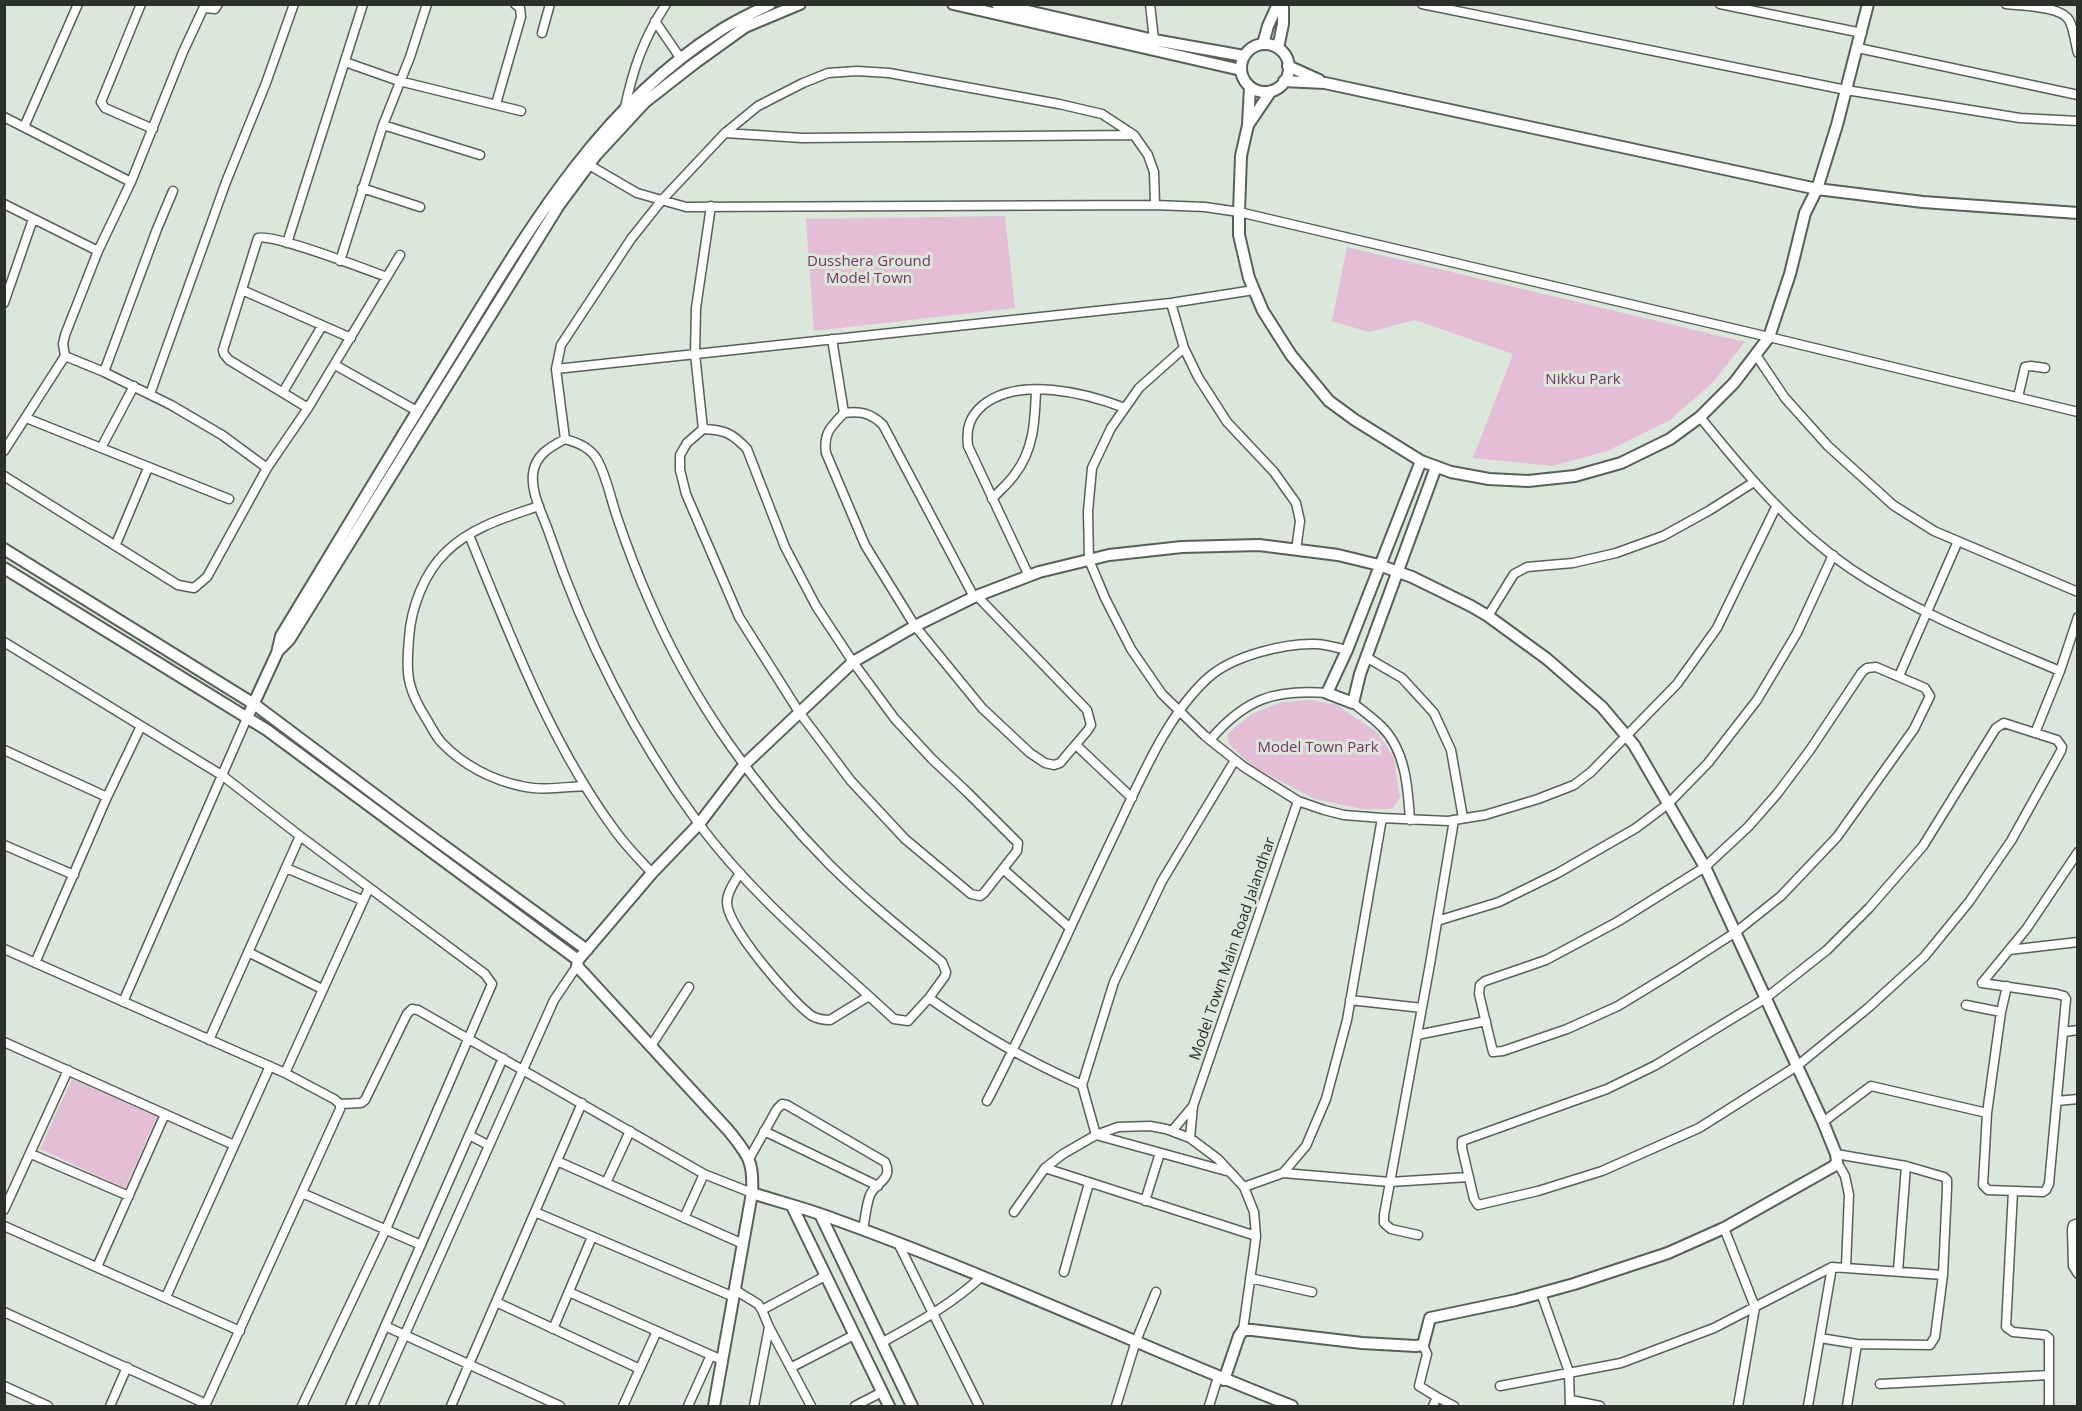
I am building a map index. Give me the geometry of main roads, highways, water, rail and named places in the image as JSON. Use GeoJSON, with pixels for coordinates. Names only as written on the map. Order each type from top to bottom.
{"type":"FeatureCollection","features":[{"type":"Feature","properties":{"kind":"park label","name":"Dusshera Ground Model Town"},"geometry":{"type":"Point","coordinates":[869,270]}},
{"type":"Feature","properties":{"kind":"park label","name":"Nikku Park"},"geometry":{"type":"Point","coordinates":[1583,380]}},
{"type":"Feature","properties":{"kind":"park label","name":"Model Town Park"},"geometry":{"type":"Point","coordinates":[1318,748]}}]}
